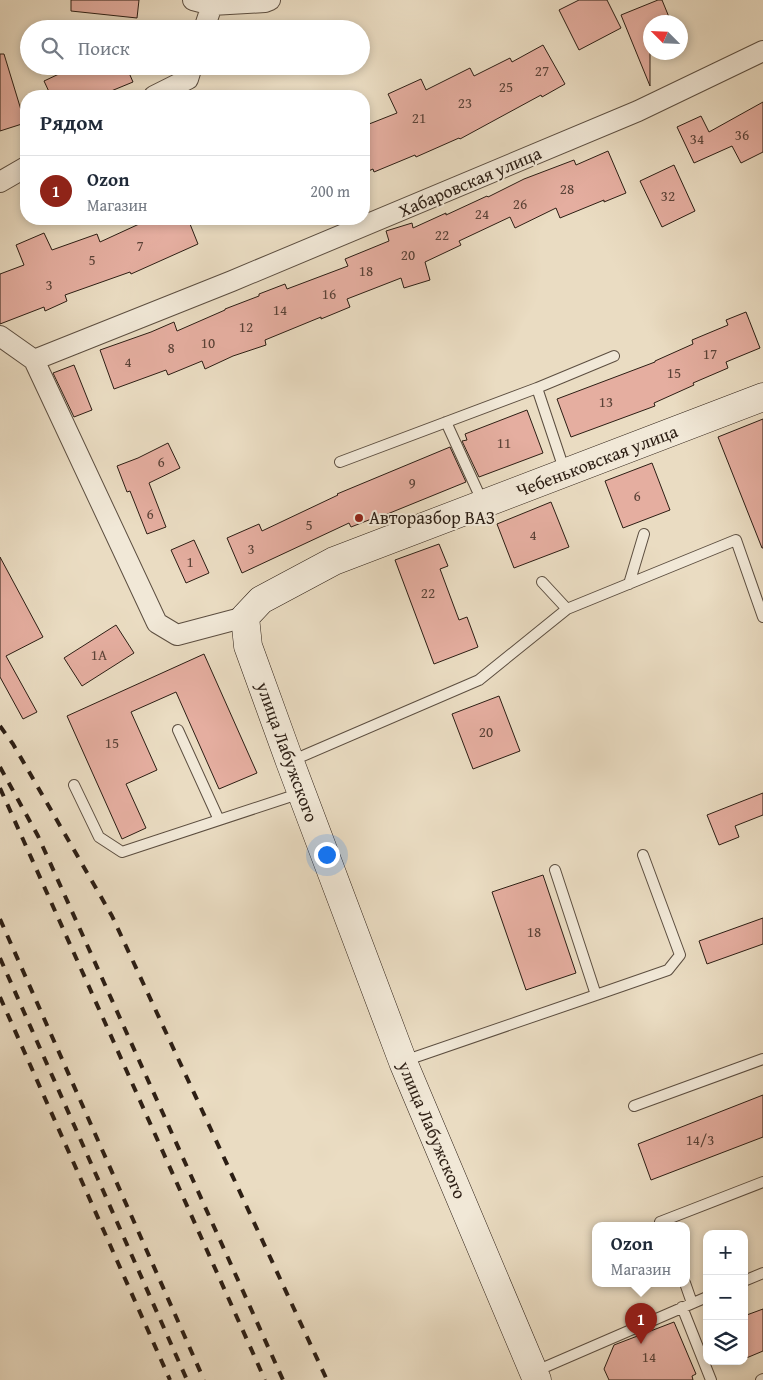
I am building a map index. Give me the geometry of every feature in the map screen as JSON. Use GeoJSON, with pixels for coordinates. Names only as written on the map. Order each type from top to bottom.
{"type":"FeatureCollection","features":[{"type":"Feature","properties":{"kind":"street"},"geometry":{"type":"LineString","coordinates":[[204,20],[203,2],[265,2],[270,0]]}},
{"type":"Feature","properties":{"kind":"street","name":"Хабаровская улица"},"geometry":{"type":"LineString","coordinates":[[370,223],[638,111],[763,51]]}},
{"type":"Feature","properties":{"kind":"street"},"geometry":{"type":"LineString","coordinates":[[166,90],[188,79],[189,75]]}},
{"type":"Feature","properties":{"kind":"street"},"geometry":{"type":"LineString","coordinates":[[0,182],[20,170]]}},
{"type":"Feature","properties":{"kind":"street","name":"Хабаровская улица"},"geometry":{"type":"LineString","coordinates":[[34,360],[366,225]]}},
{"type":"Feature","properties":{"kind":"street"},"geometry":{"type":"LineString","coordinates":[[0,336],[34,360],[157,623],[177,635],[245,617]]}},
{"type":"Feature","properties":{"kind":"street","name":"Чебеньковская улица"},"geometry":{"type":"LineString","coordinates":[[245,617],[262,600],[334,561],[763,397]]}},
{"type":"Feature","properties":{"kind":"street","name":"улица Лабужского"},"geometry":{"type":"LineString","coordinates":[[245,617],[248,646],[403,1062],[536,1376]]}},
{"type":"Feature","properties":{"kind":"lane"},"geometry":{"type":"LineString","coordinates":[[340,462],[537,388],[614,356]]}},
{"type":"Feature","properties":{"kind":"lane"},"geometry":{"type":"LineString","coordinates":[[537,388],[566,473]]}},
{"type":"Feature","properties":{"kind":"lane"},"geometry":{"type":"LineString","coordinates":[[446,422],[483,504]]}},
{"type":"Feature","properties":{"kind":"lane"},"geometry":{"type":"LineString","coordinates":[[629,584],[644,534]]}},
{"type":"Feature","properties":{"kind":"lane"},"geometry":{"type":"LineString","coordinates":[[290,762],[480,680],[568,608],[736,540],[763,617]]}},
{"type":"Feature","properties":{"kind":"lane"},"geometry":{"type":"LineString","coordinates":[[542,582],[568,608]]}},
{"type":"Feature","properties":{"kind":"lane"},"geometry":{"type":"LineString","coordinates":[[178,730],[219,820]]}},
{"type":"Feature","properties":{"kind":"lane"},"geometry":{"type":"LineString","coordinates":[[74,785],[99,837],[122,852],[302,792]]}},
{"type":"Feature","properties":{"kind":"lane"},"geometry":{"type":"LineString","coordinates":[[403,1062],[668,970],[680,955],[643,855]]}},
{"type":"Feature","properties":{"kind":"lane"},"geometry":{"type":"LineString","coordinates":[[555,870],[596,994]]}},
{"type":"Feature","properties":{"kind":"lane"},"geometry":{"type":"LineString","coordinates":[[634,1106],[763,1059]]}},
{"type":"Feature","properties":{"kind":"lane"},"geometry":{"type":"LineString","coordinates":[[660,1222],[763,1182]]}},
{"type":"Feature","properties":{"kind":"lane"},"geometry":{"type":"LineString","coordinates":[[748,1279],[763,1273]]}},
{"type":"Feature","properties":{"kind":"lane"},"geometry":{"type":"LineString","coordinates":[[686,1287],[692,1303]]}},
{"type":"Feature","properties":{"kind":"lane"},"geometry":{"type":"LineString","coordinates":[[536,1376],[703,1299]]}},
{"type":"Feature","properties":{"kind":"lane"},"geometry":{"type":"LineString","coordinates":[[682,1308],[711,1380]]}},
{"type":"Feature","properties":{"kind":"building"},"geometry":{"type":"Polygon","coordinates":[[[71,0],[139,0],[137,18],[71,11],[71,0]]]}},
{"type":"Feature","properties":{"kind":"building"},"geometry":{"type":"Polygon","coordinates":[[[579,0],[607,0],[621,28],[579,50],[559,10],[579,0]]]}},
{"type":"Feature","properties":{"kind":"building"},"geometry":{"type":"Polygon","coordinates":[[[662,0],[668,15],[643,15],[643,60],[650,60],[650,86],[621,15],[662,0]]]}},
{"type":"Feature","properties":{"kind":"building"},"geometry":{"type":"Polygon","coordinates":[[[543,45],[565,84],[460,139],[374,172],[373,169],[370,170],[370,124],[397,113],[388,94],[421,79],[426,90],[470,68],[474,76],[510,58],[512,62],[543,45]]]}},
{"type":"Feature","properties":{"kind":"building"},"geometry":{"type":"Polygon","coordinates":[[[0,54],[4,54],[20,107],[20,125],[0,131],[0,54]]]}},
{"type":"Feature","properties":{"kind":"building"},"geometry":{"type":"Polygon","coordinates":[[[57,75],[130,75],[133,82],[114,90],[48,90],[44,81],[57,75]]]}},
{"type":"Feature","properties":{"kind":"building"},"geometry":{"type":"Polygon","coordinates":[[[763,102],[763,152],[741,163],[732,146],[694,163],[677,127],[701,116],[709,132],[763,102]]]}},
{"type":"Feature","properties":{"kind":"building"},"geometry":{"type":"Polygon","coordinates":[[[608,151],[626,193],[560,218],[556,208],[515,228],[510,217],[459,241],[461,245],[425,262],[430,280],[404,288],[401,278],[347,299],[350,307],[265,340],[266,345],[233,356],[205,369],[202,361],[168,375],[166,370],[114,389],[100,350],[174,322],[177,331],[285,284],[287,289],[348,266],[345,259],[389,241],[386,231],[412,223],[413,228],[488,197],[524,179],[574,160],[576,165],[608,151]]]}},
{"type":"Feature","properties":{"kind":"building"},"geometry":{"type":"Polygon","coordinates":[[[674,165],[695,211],[662,227],[640,181],[674,165]]]}},
{"type":"Feature","properties":{"kind":"building"},"geometry":{"type":"Polygon","coordinates":[[[137,225],[190,225],[198,244],[131,274],[130,272],[65,295],[67,301],[45,311],[44,307],[0,324],[0,274],[24,265],[16,245],[44,233],[52,250],[97,234],[100,242],[137,225]]]}},
{"type":"Feature","properties":{"kind":"building"},"geometry":{"type":"Polygon","coordinates":[[[746,312],[760,348],[726,362],[728,368],[654,403],[655,406],[571,437],[557,399],[655,362],[693,344],[692,340],[728,325],[726,320],[746,312]]]}},
{"type":"Feature","properties":{"kind":"building"},"geometry":{"type":"Polygon","coordinates":[[[74,365],[92,410],[74,417],[53,373],[74,365]]]}},
{"type":"Feature","properties":{"kind":"building"},"geometry":{"type":"Polygon","coordinates":[[[527,410],[543,453],[479,477],[462,441],[467,440],[465,434],[527,410]]]}},
{"type":"Feature","properties":{"kind":"building"},"geometry":{"type":"Polygon","coordinates":[[[763,419],[763,548],[762,548],[718,437],[763,419]]]}},
{"type":"Feature","properties":{"kind":"building"},"geometry":{"type":"Polygon","coordinates":[[[168,443],[180,468],[149,483],[166,527],[147,534],[130,491],[127,492],[117,466],[168,443]]]}},
{"type":"Feature","properties":{"kind":"building"},"geometry":{"type":"Polygon","coordinates":[[[450,447],[466,482],[380,517],[351,527],[349,523],[242,573],[227,538],[259,524],[262,531],[337,494],[450,447]]]}},
{"type":"Feature","properties":{"kind":"building"},"geometry":{"type":"Polygon","coordinates":[[[652,463],[670,510],[623,528],[605,481],[652,463]]]}},
{"type":"Feature","properties":{"kind":"building"},"geometry":{"type":"Polygon","coordinates":[[[551,502],[569,547],[514,568],[497,524],[551,502]]]}},
{"type":"Feature","properties":{"kind":"building"},"geometry":{"type":"Polygon","coordinates":[[[194,540],[209,573],[186,583],[171,550],[194,540]]]}},
{"type":"Feature","properties":{"kind":"building"},"geometry":{"type":"Polygon","coordinates":[[[439,544],[448,566],[440,569],[459,620],[467,617],[478,647],[434,664],[395,560],[439,544]]]}},
{"type":"Feature","properties":{"kind":"building"},"geometry":{"type":"Polygon","coordinates":[[[0,557],[43,637],[6,656],[37,712],[23,719],[0,677],[0,557]]]}},
{"type":"Feature","properties":{"kind":"building"},"geometry":{"type":"Polygon","coordinates":[[[116,625],[134,653],[82,686],[64,658],[116,625]]]}},
{"type":"Feature","properties":{"kind":"building"},"geometry":{"type":"Polygon","coordinates":[[[204,654],[257,773],[219,789],[176,692],[131,712],[157,770],[126,784],[146,828],[122,839],[67,716],[204,654]]]}},
{"type":"Feature","properties":{"kind":"building"},"geometry":{"type":"Polygon","coordinates":[[[499,696],[520,751],[473,769],[452,714],[499,696]]]}},
{"type":"Feature","properties":{"kind":"building"},"geometry":{"type":"Polygon","coordinates":[[[763,793],[763,815],[735,826],[739,837],[719,845],[707,815],[763,793]]]}},
{"type":"Feature","properties":{"kind":"building"},"geometry":{"type":"Polygon","coordinates":[[[543,875],[576,973],[526,990],[492,892],[543,875]]]}},
{"type":"Feature","properties":{"kind":"building"},"geometry":{"type":"Polygon","coordinates":[[[763,918],[763,944],[707,964],[699,941],[763,918]]]}},
{"type":"Feature","properties":{"kind":"building"},"geometry":{"type":"Polygon","coordinates":[[[763,1095],[763,1137],[651,1180],[638,1144],[763,1095]]]}},
{"type":"Feature","properties":{"kind":"building"},"geometry":{"type":"Polygon","coordinates":[[[763,1309],[763,1351],[748,1357],[748,1320],[748,1315],[763,1309]]]}},
{"type":"Feature","properties":{"kind":"building"},"geometry":{"type":"Polygon","coordinates":[[[674,1322],[696,1374],[692,1376],[693,1380],[609,1380],[604,1369],[614,1345],[674,1322]]]}},
{"type":"Feature","properties":{"kind":"railway"},"geometry":{"type":"LineString","coordinates":[[0,726],[13,744],[112,916],[327,1380]]}},
{"type":"Feature","properties":{"kind":"railway"},"geometry":{"type":"LineString","coordinates":[[0,767],[38,836],[283,1380]]}},
{"type":"Feature","properties":{"kind":"railway"},"geometry":{"type":"LineString","coordinates":[[0,788],[265,1380]]}},
{"type":"Feature","properties":{"kind":"railway"},"geometry":{"type":"LineString","coordinates":[[0,919],[204,1380]]}},
{"type":"Feature","properties":{"kind":"railway"},"geometry":{"type":"LineString","coordinates":[[0,958],[187,1380]]}},
{"type":"Feature","properties":{"kind":"railway"},"geometry":{"type":"LineString","coordinates":[[0,997],[170,1380]]}},
{"type":"Feature","properties":{"kind":"place","name":"Авторазбор ВАЗ"},"geometry":{"type":"Point","coordinates":[359,518]}},
{"type":"Feature","properties":{"kind":"place","name":"Ozon"},"geometry":{"type":"Point","coordinates":[641,1344]}}]}
